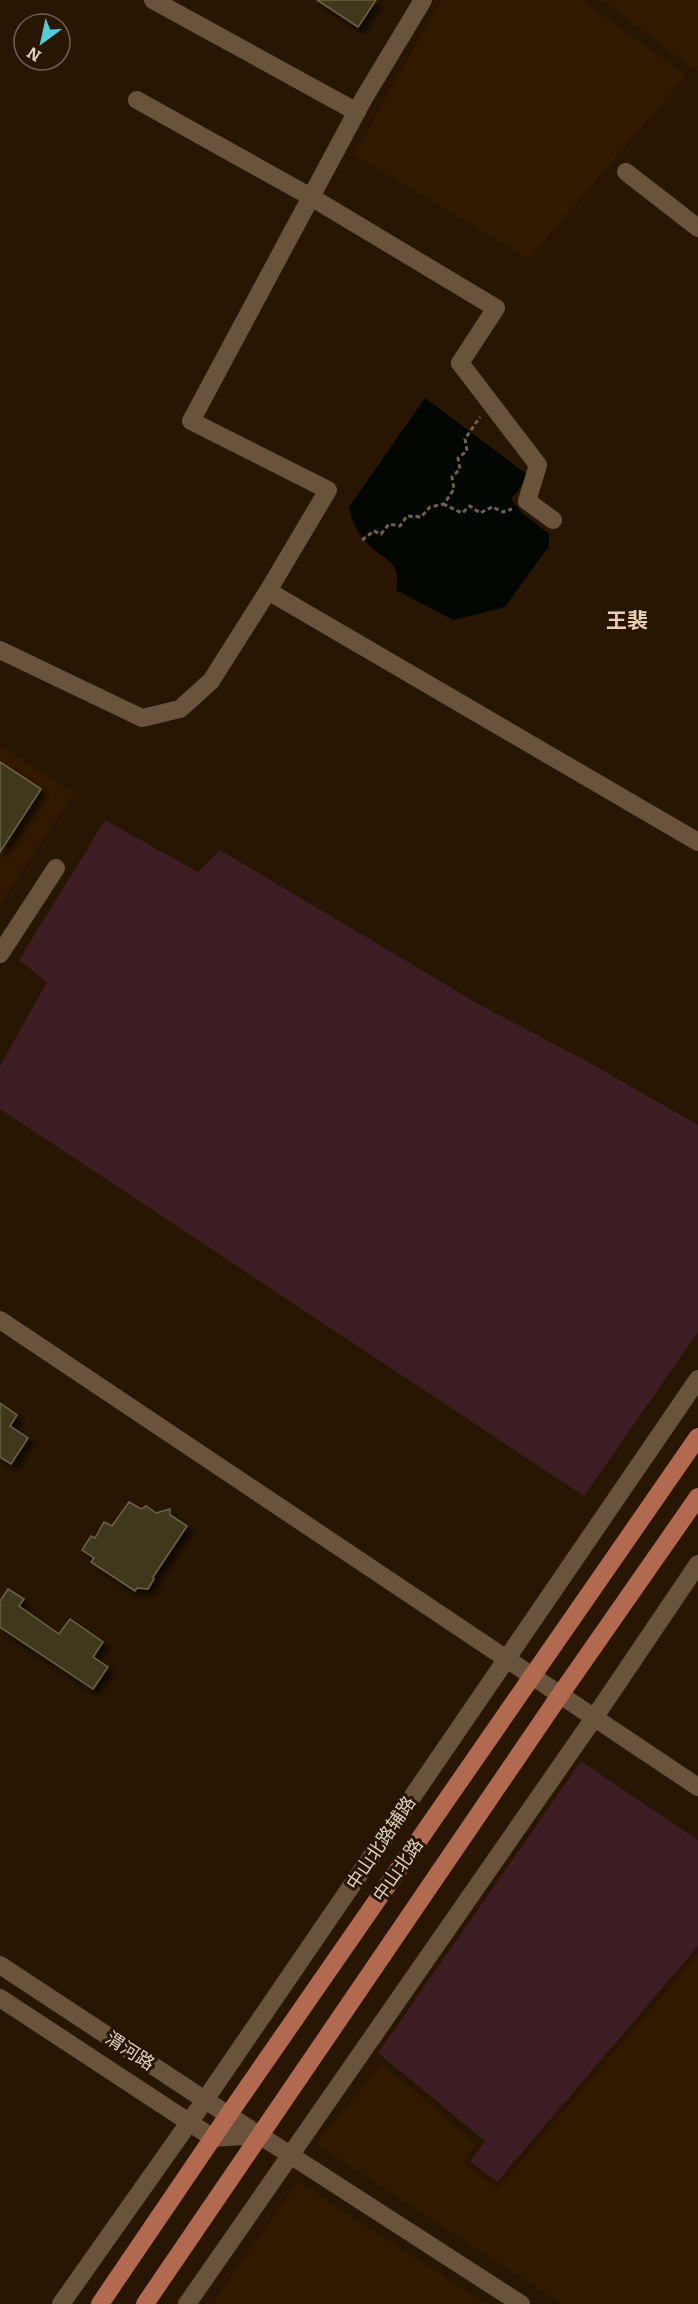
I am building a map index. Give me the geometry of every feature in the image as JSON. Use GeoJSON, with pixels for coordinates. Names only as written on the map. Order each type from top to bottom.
{"type":"FeatureCollection","features":[{"type":"Feature","properties":{"kind":"main road","name":"中山北路"},"geometry":{"type":"LineString","coordinates":[[100,2304],[698,1437]]}},
{"type":"Feature","properties":{"kind":"main road","name":"中山北路"},"geometry":{"type":"LineString","coordinates":[[145,2304],[560,1695],[698,1497]]}},
{"type":"Feature","properties":{"kind":"street"},"geometry":{"type":"LineString","coordinates":[[153,0],[357,112]]}},
{"type":"Feature","properties":{"kind":"street"},"geometry":{"type":"LineString","coordinates":[[0,650],[142,718],[180,709],[211,681],[328,490],[191,421],[357,112],[423,0]]}},
{"type":"Feature","properties":{"kind":"street"},"geometry":{"type":"LineString","coordinates":[[137,100],[311,197],[496,308],[460,363],[538,465],[527,501],[553,520]]}},
{"type":"Feature","properties":{"kind":"street"},"geometry":{"type":"LineString","coordinates":[[626,172],[698,228]]}},
{"type":"Feature","properties":{"kind":"street"},"geometry":{"type":"LineString","coordinates":[[268,591],[694,834]]}},
{"type":"Feature","properties":{"kind":"street"},"geometry":{"type":"LineString","coordinates":[[0,954],[56,868]]}},
{"type":"Feature","properties":{"kind":"street"},"geometry":{"type":"LineString","coordinates":[[0,1320],[698,1787]]}},
{"type":"Feature","properties":{"kind":"street","name":"中山北路辅路"},"geometry":{"type":"LineString","coordinates":[[61,2304],[205,2100],[698,1379]]}},
{"type":"Feature","properties":{"kind":"street"},"geometry":{"type":"LineString","coordinates":[[187,2304],[594,1718],[698,1564]]}},
{"type":"Feature","properties":{"kind":"street","name":"渭河路"},"geometry":{"type":"LineString","coordinates":[[0,1965],[521,2304]]}},
{"type":"Feature","properties":{"kind":"street","name":"渭河路"},"geometry":{"type":"LineString","coordinates":[[0,1998],[213,2138]]}},
{"type":"Feature","properties":{"kind":"street"},"geometry":{"type":"LineString","coordinates":[[213,2138],[260,2135]]}},
{"type":"Feature","properties":{"kind":"path"},"geometry":{"type":"LineString","coordinates":[[443,504],[454,489],[452,477],[460,469],[458,458],[466,451],[465,439],[491,403]]}},
{"type":"Feature","properties":{"kind":"path"},"geometry":{"type":"LineString","coordinates":[[362,540],[374,531],[381,534],[389,524],[400,526],[408,516],[421,517],[430,507],[443,504],[462,513],[470,506],[480,513],[492,507],[503,512],[527,501]]}},
{"type":"Feature","properties":{"kind":"shaded area"},"geometry":{"type":"Polygon","coordinates":[[[441,0],[582,0],[686,75],[529,259],[354,155],[441,0]]]}},
{"type":"Feature","properties":{"kind":"shaded area"},"geometry":{"type":"Polygon","coordinates":[[[602,0],[698,0],[698,71],[687,64],[602,0]]]}},
{"type":"Feature","properties":{"kind":"shaded area"},"geometry":{"type":"Polygon","coordinates":[[[425,398],[529,476],[511,499],[522,513],[549,534],[549,546],[505,607],[453,620],[396,590],[395,568],[365,541],[354,523],[349,507],[425,398]]]}},
{"type":"Feature","properties":{"kind":"shaded area"},"geometry":{"type":"Polygon","coordinates":[[[0,746],[74,793],[0,904],[0,746]]]}},
{"type":"Feature","properties":{"kind":"shaded area"},"geometry":{"type":"Polygon","coordinates":[[[105,820],[198,872],[220,850],[480,1005],[583,1059],[698,1125],[698,1332],[584,1496],[0,1109],[0,1066],[47,982],[19,960],[105,820]]]}},
{"type":"Feature","properties":{"kind":"shaded area"},"geometry":{"type":"Polygon","coordinates":[[[581,1761],[698,1840],[698,1946],[497,2182],[470,2161],[485,2141],[378,2053],[581,1761]]]}},
{"type":"Feature","properties":{"kind":"shaded area"},"geometry":{"type":"Polygon","coordinates":[[[698,1954],[698,2304],[562,2304],[316,2144],[382,2064],[476,2144],[462,2162],[497,2189],[698,1954]]]}},
{"type":"Feature","properties":{"kind":"shaded area"},"geometry":{"type":"Polygon","coordinates":[[[298,2182],[486,2304],[212,2304],[298,2182]]]}},
{"type":"Feature","properties":{"kind":"building"},"geometry":{"type":"Polygon","coordinates":[[[317,0],[376,0],[358,27],[317,0]]]}},
{"type":"Feature","properties":{"kind":"building"},"geometry":{"type":"Polygon","coordinates":[[[0,762],[41,789],[0,852],[0,762]]]}},
{"type":"Feature","properties":{"kind":"building"},"geometry":{"type":"Polygon","coordinates":[[[0,1403],[17,1415],[10,1426],[28,1438],[11,1464],[0,1457],[0,1403]]]}},
{"type":"Feature","properties":{"kind":"building"},"geometry":{"type":"Polygon","coordinates":[[[129,1502],[141,1509],[146,1506],[156,1513],[170,1509],[170,1515],[187,1526],[153,1577],[148,1589],[137,1588],[135,1591],[91,1562],[94,1558],[82,1550],[91,1536],[95,1538],[104,1522],[112,1526],[129,1502]]]}},
{"type":"Feature","properties":{"kind":"building"},"geometry":{"type":"Polygon","coordinates":[[[8,1589],[24,1599],[19,1606],[59,1634],[70,1619],[103,1642],[93,1657],[108,1667],[93,1689],[0,1627],[0,1601],[8,1589]]]}},
{"type":"Feature","properties":{"kind":"district","name":"王裴"},"geometry":{"type":"Point","coordinates":[627,621]}}]}
